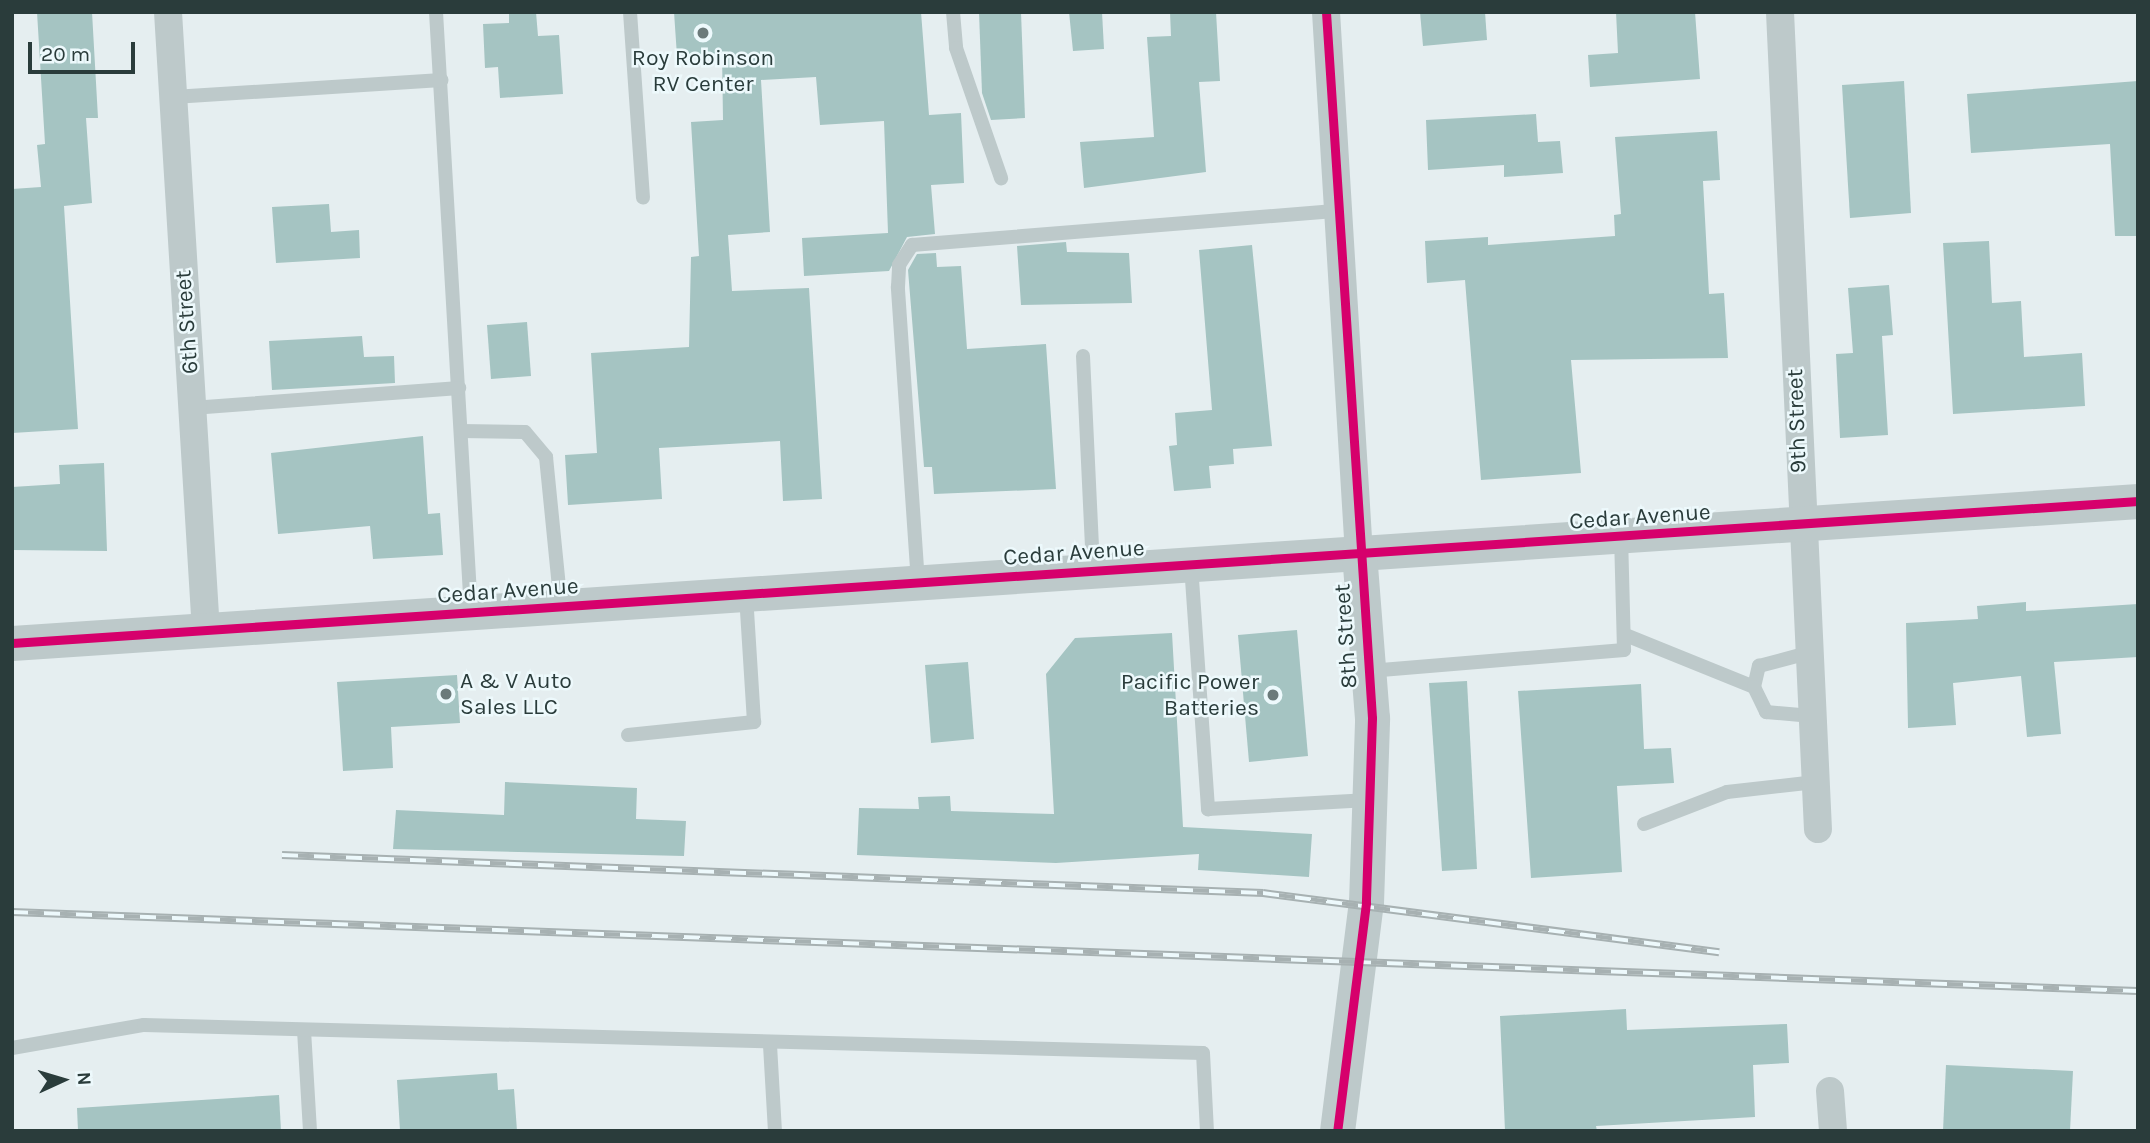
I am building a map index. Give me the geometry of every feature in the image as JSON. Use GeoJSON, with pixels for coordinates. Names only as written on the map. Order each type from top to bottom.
{"type":"FeatureCollection","features":[{"type":"Feature","properties":{"kind":"street","name":"6th Street"},"geometry":{"type":"LineString","coordinates":[[168,12],[206,631]]}},
{"type":"Feature","properties":{"kind":"street","name":"8th Street"},"geometry":{"type":"LineString","coordinates":[[1326,12],[1335,211],[1368,671],[1369,800],[1366,902],[1337,1131]]}},
{"type":"Feature","properties":{"kind":"street","name":"9th Street"},"geometry":{"type":"LineString","coordinates":[[1780,12],[1801,526],[1818,830]]}},
{"type":"Feature","properties":{"kind":"street","name":"Cedar Avenue"},"geometry":{"type":"LineString","coordinates":[[12,643],[1801,526],[2138,501]]}},
{"type":"Feature","properties":{"kind":"street"},"geometry":{"type":"LineString","coordinates":[[1830,1091],[1833,1131]]}},
{"type":"Feature","properties":{"kind":"lane"},"geometry":{"type":"LineString","coordinates":[[436,12],[471,613]]}},
{"type":"Feature","properties":{"kind":"lane"},"geometry":{"type":"LineString","coordinates":[[630,12],[643,198]]}},
{"type":"Feature","properties":{"kind":"lane"},"geometry":{"type":"LineString","coordinates":[[953,12],[956,48],[1000,178]]}},
{"type":"Feature","properties":{"kind":"lane"},"geometry":{"type":"LineString","coordinates":[[173,97],[441,80]]}},
{"type":"Feature","properties":{"kind":"lane"},"geometry":{"type":"LineString","coordinates":[[918,583],[898,287],[899,265],[912,244],[1335,211]]}},
{"type":"Feature","properties":{"kind":"lane"},"geometry":{"type":"LineString","coordinates":[[1083,356],[1093,571]]}},
{"type":"Feature","properties":{"kind":"lane"},"geometry":{"type":"LineString","coordinates":[[192,408],[459,388]]}},
{"type":"Feature","properties":{"kind":"lane"},"geometry":{"type":"LineString","coordinates":[[461,431],[525,432],[546,457],[561,607]]}},
{"type":"Feature","properties":{"kind":"lane"},"geometry":{"type":"LineString","coordinates":[[1368,671],[1624,650],[1628,636],[1621,537]]}},
{"type":"Feature","properties":{"kind":"lane"},"geometry":{"type":"LineString","coordinates":[[1191,565],[1208,810],[1369,800]]}},
{"type":"Feature","properties":{"kind":"lane"},"geometry":{"type":"LineString","coordinates":[[628,735],[754,722],[746,594]]}},
{"type":"Feature","properties":{"kind":"lane"},"geometry":{"type":"LineString","coordinates":[[1628,636],[1754,687]]}},
{"type":"Feature","properties":{"kind":"lane"},"geometry":{"type":"LineString","coordinates":[[1808,653],[1759,666],[1754,687],[1766,712],[1812,716]]}},
{"type":"Feature","properties":{"kind":"lane"},"geometry":{"type":"LineString","coordinates":[[1644,824],[1727,792],[1815,782]]}},
{"type":"Feature","properties":{"kind":"lane"},"geometry":{"type":"LineString","coordinates":[[12,1048],[144,1025],[769,1045],[1203,1053],[1207,1131]]}},
{"type":"Feature","properties":{"kind":"lane"},"geometry":{"type":"LineString","coordinates":[[304,1030],[310,1131]]}},
{"type":"Feature","properties":{"kind":"lane"},"geometry":{"type":"LineString","coordinates":[[769,1045],[775,1131]]}},
{"type":"Feature","properties":{"kind":"building"},"geometry":{"type":"Polygon","coordinates":[[[37,12],[92,12],[98,118],[86,118],[92,203],[64,206],[78,429],[12,433],[12,189],[41,187],[37,145],[45,144],[37,12]]]}},
{"type":"Feature","properties":{"kind":"building"},"geometry":{"type":"Polygon","coordinates":[[[509,12],[536,12],[538,36],[559,35],[563,94],[500,98],[498,67],[485,68],[483,24],[509,23],[509,12]]]}},
{"type":"Feature","properties":{"kind":"building"},"geometry":{"type":"Polygon","coordinates":[[[674,12],[921,12],[929,115],[961,113],[964,183],[931,185],[935,234],[907,237],[889,271],[804,276],[802,238],[888,233],[884,121],[820,125],[816,77],[761,80],[770,232],[728,235],[732,291],[809,288],[822,499],[783,501],[780,441],[659,448],[662,499],[568,505],[565,455],[597,453],[591,353],[689,347],[691,257],[699,256],[691,122],[723,120],[722,53],[677,56],[674,12]]]}},
{"type":"Feature","properties":{"kind":"building"},"geometry":{"type":"Polygon","coordinates":[[[979,12],[1021,12],[1025,118],[991,120],[982,93],[979,12]]]}},
{"type":"Feature","properties":{"kind":"building"},"geometry":{"type":"Polygon","coordinates":[[[1069,12],[1102,12],[1104,49],[1073,51],[1069,12]]]}},
{"type":"Feature","properties":{"kind":"building"},"geometry":{"type":"Polygon","coordinates":[[[1170,12],[1216,12],[1220,81],[1199,82],[1206,172],[1084,188],[1080,142],[1154,137],[1147,37],[1171,36],[1170,12]]]}},
{"type":"Feature","properties":{"kind":"building"},"geometry":{"type":"Polygon","coordinates":[[[1420,12],[1485,12],[1487,40],[1423,46],[1420,12]]]}},
{"type":"Feature","properties":{"kind":"building"},"geometry":{"type":"Polygon","coordinates":[[[1616,12],[1695,12],[1700,79],[1590,87],[1588,55],[1618,53],[1616,12]]]}},
{"type":"Feature","properties":{"kind":"building"},"geometry":{"type":"Polygon","coordinates":[[[1904,81],[1911,213],[1850,218],[1842,85],[1904,81]]]}},
{"type":"Feature","properties":{"kind":"building"},"geometry":{"type":"Polygon","coordinates":[[[2138,81],[2138,236],[2115,236],[2110,144],[1971,153],[1967,94],[2138,81]]]}},
{"type":"Feature","properties":{"kind":"building"},"geometry":{"type":"Polygon","coordinates":[[[1536,114],[1538,142],[1560,141],[1563,173],[1504,177],[1504,165],[1428,170],[1426,120],[1536,114]]]}},
{"type":"Feature","properties":{"kind":"building"},"geometry":{"type":"Polygon","coordinates":[[[1717,131],[1720,180],[1703,181],[1709,294],[1724,293],[1728,358],[1571,360],[1581,473],[1481,480],[1465,280],[1427,283],[1425,241],[1488,237],[1488,245],[1615,236],[1614,215],[1621,214],[1615,137],[1717,131]]]}},
{"type":"Feature","properties":{"kind":"building"},"geometry":{"type":"Polygon","coordinates":[[[329,204],[331,232],[359,230],[360,258],[276,263],[272,207],[329,204]]]}},
{"type":"Feature","properties":{"kind":"building"},"geometry":{"type":"Polygon","coordinates":[[[1989,241],[1992,303],[2021,301],[2024,357],[2082,353],[2085,406],[1953,414],[1943,243],[1989,241]]]}},
{"type":"Feature","properties":{"kind":"building"},"geometry":{"type":"Polygon","coordinates":[[[1066,242],[1067,252],[1129,253],[1132,303],[1021,305],[1017,246],[1066,242]]]}},
{"type":"Feature","properties":{"kind":"building"},"geometry":{"type":"Polygon","coordinates":[[[1252,245],[1272,446],[1233,449],[1234,464],[1209,466],[1211,488],[1174,491],[1169,446],[1177,445],[1175,413],[1212,410],[1199,250],[1252,245]]]}},
{"type":"Feature","properties":{"kind":"building"},"geometry":{"type":"Polygon","coordinates":[[[936,253],[937,267],[961,266],[967,349],[1046,344],[1056,489],[934,494],[932,467],[924,467],[908,270],[917,254],[936,253]]]}},
{"type":"Feature","properties":{"kind":"building"},"geometry":{"type":"Polygon","coordinates":[[[1889,285],[1893,335],[1882,336],[1888,435],[1840,438],[1836,354],[1853,353],[1848,288],[1889,285]]]}},
{"type":"Feature","properties":{"kind":"building"},"geometry":{"type":"Polygon","coordinates":[[[527,322],[531,376],[491,379],[487,325],[527,322]]]}},
{"type":"Feature","properties":{"kind":"building"},"geometry":{"type":"Polygon","coordinates":[[[362,336],[364,357],[394,356],[395,383],[272,390],[269,341],[362,336]]]}},
{"type":"Feature","properties":{"kind":"building"},"geometry":{"type":"Polygon","coordinates":[[[423,436],[428,514],[440,513],[443,555],[373,559],[370,526],[278,534],[271,453],[423,436]]]}},
{"type":"Feature","properties":{"kind":"building"},"geometry":{"type":"Polygon","coordinates":[[[104,463],[107,551],[12,550],[12,487],[60,484],[59,465],[104,463]]]}},
{"type":"Feature","properties":{"kind":"building"},"geometry":{"type":"Polygon","coordinates":[[[2026,602],[2026,611],[2138,604],[2138,657],[2054,662],[2061,734],[2027,737],[2021,676],[1953,683],[1956,725],[1908,728],[1906,623],[1978,619],[1977,606],[2026,602]]]}},
{"type":"Feature","properties":{"kind":"building","name":"Pacific Power Batteries"},"geometry":{"type":"Polygon","coordinates":[[[1297,630],[1308,756],[1249,762],[1238,635],[1297,630]]]}},
{"type":"Feature","properties":{"kind":"building"},"geometry":{"type":"Polygon","coordinates":[[[1172,633],[1183,827],[1312,834],[1309,877],[1198,870],[1199,854],[1056,863],[857,855],[859,808],[919,809],[918,797],[950,796],[951,811],[1054,814],[1046,674],[1075,638],[1172,633]]]}},
{"type":"Feature","properties":{"kind":"building"},"geometry":{"type":"Polygon","coordinates":[[[968,662],[974,739],[931,743],[925,665],[968,662]]]}},
{"type":"Feature","properties":{"kind":"building"},"geometry":{"type":"Polygon","coordinates":[[[457,675],[460,723],[391,727],[393,768],[343,771],[337,682],[457,675]]]}},
{"type":"Feature","properties":{"kind":"building"},"geometry":{"type":"Polygon","coordinates":[[[1467,681],[1477,869],[1442,871],[1429,683],[1467,681]]]}},
{"type":"Feature","properties":{"kind":"building"},"geometry":{"type":"Polygon","coordinates":[[[1641,684],[1644,749],[1671,748],[1674,783],[1617,786],[1622,872],[1531,878],[1518,691],[1641,684]]]}},
{"type":"Feature","properties":{"kind":"building"},"geometry":{"type":"Polygon","coordinates":[[[505,782],[637,788],[636,819],[686,821],[684,856],[393,849],[396,810],[504,815],[505,782]]]}},
{"type":"Feature","properties":{"kind":"building"},"geometry":{"type":"Polygon","coordinates":[[[1626,1009],[1627,1030],[1787,1024],[1789,1063],[1753,1065],[1755,1117],[1596,1126],[1597,1131],[1505,1131],[1500,1016],[1626,1009]]]}},
{"type":"Feature","properties":{"kind":"building"},"geometry":{"type":"Polygon","coordinates":[[[1946,1065],[2073,1071],[2070,1131],[1943,1131],[1946,1065]]]}},
{"type":"Feature","properties":{"kind":"building"},"geometry":{"type":"Polygon","coordinates":[[[497,1073],[498,1090],[514,1089],[517,1131],[400,1131],[397,1080],[497,1073]]]}},
{"type":"Feature","properties":{"kind":"building"},"geometry":{"type":"Polygon","coordinates":[[[279,1095],[281,1131],[78,1131],[77,1108],[279,1095]]]}},
{"type":"Feature","properties":{"kind":"railway"},"geometry":{"type":"LineString","coordinates":[[282,855],[1263,893],[1719,952]]}},
{"type":"Feature","properties":{"kind":"railway"},"geometry":{"type":"LineString","coordinates":[[12,912],[2138,991]]}},
{"type":"Feature","properties":{"kind":"cycle path"},"geometry":{"type":"LineString","coordinates":[[1326,12],[1372,718],[1366,903],[1337,1131]]}},
{"type":"Feature","properties":{"kind":"cycle path"},"geometry":{"type":"LineString","coordinates":[[12,643],[2138,501]]}},
{"type":"Feature","properties":{"kind":"place","name":"Roy Robinson RV Center"},"geometry":{"type":"Point","coordinates":[703,33]}},
{"type":"Feature","properties":{"kind":"place","name":"A & V Auto Sales LLC"},"geometry":{"type":"Point","coordinates":[446,694]}},
{"type":"Feature","properties":{"kind":"place","name":"Pacific Power Batteries"},"geometry":{"type":"Point","coordinates":[1273,695]}}]}
